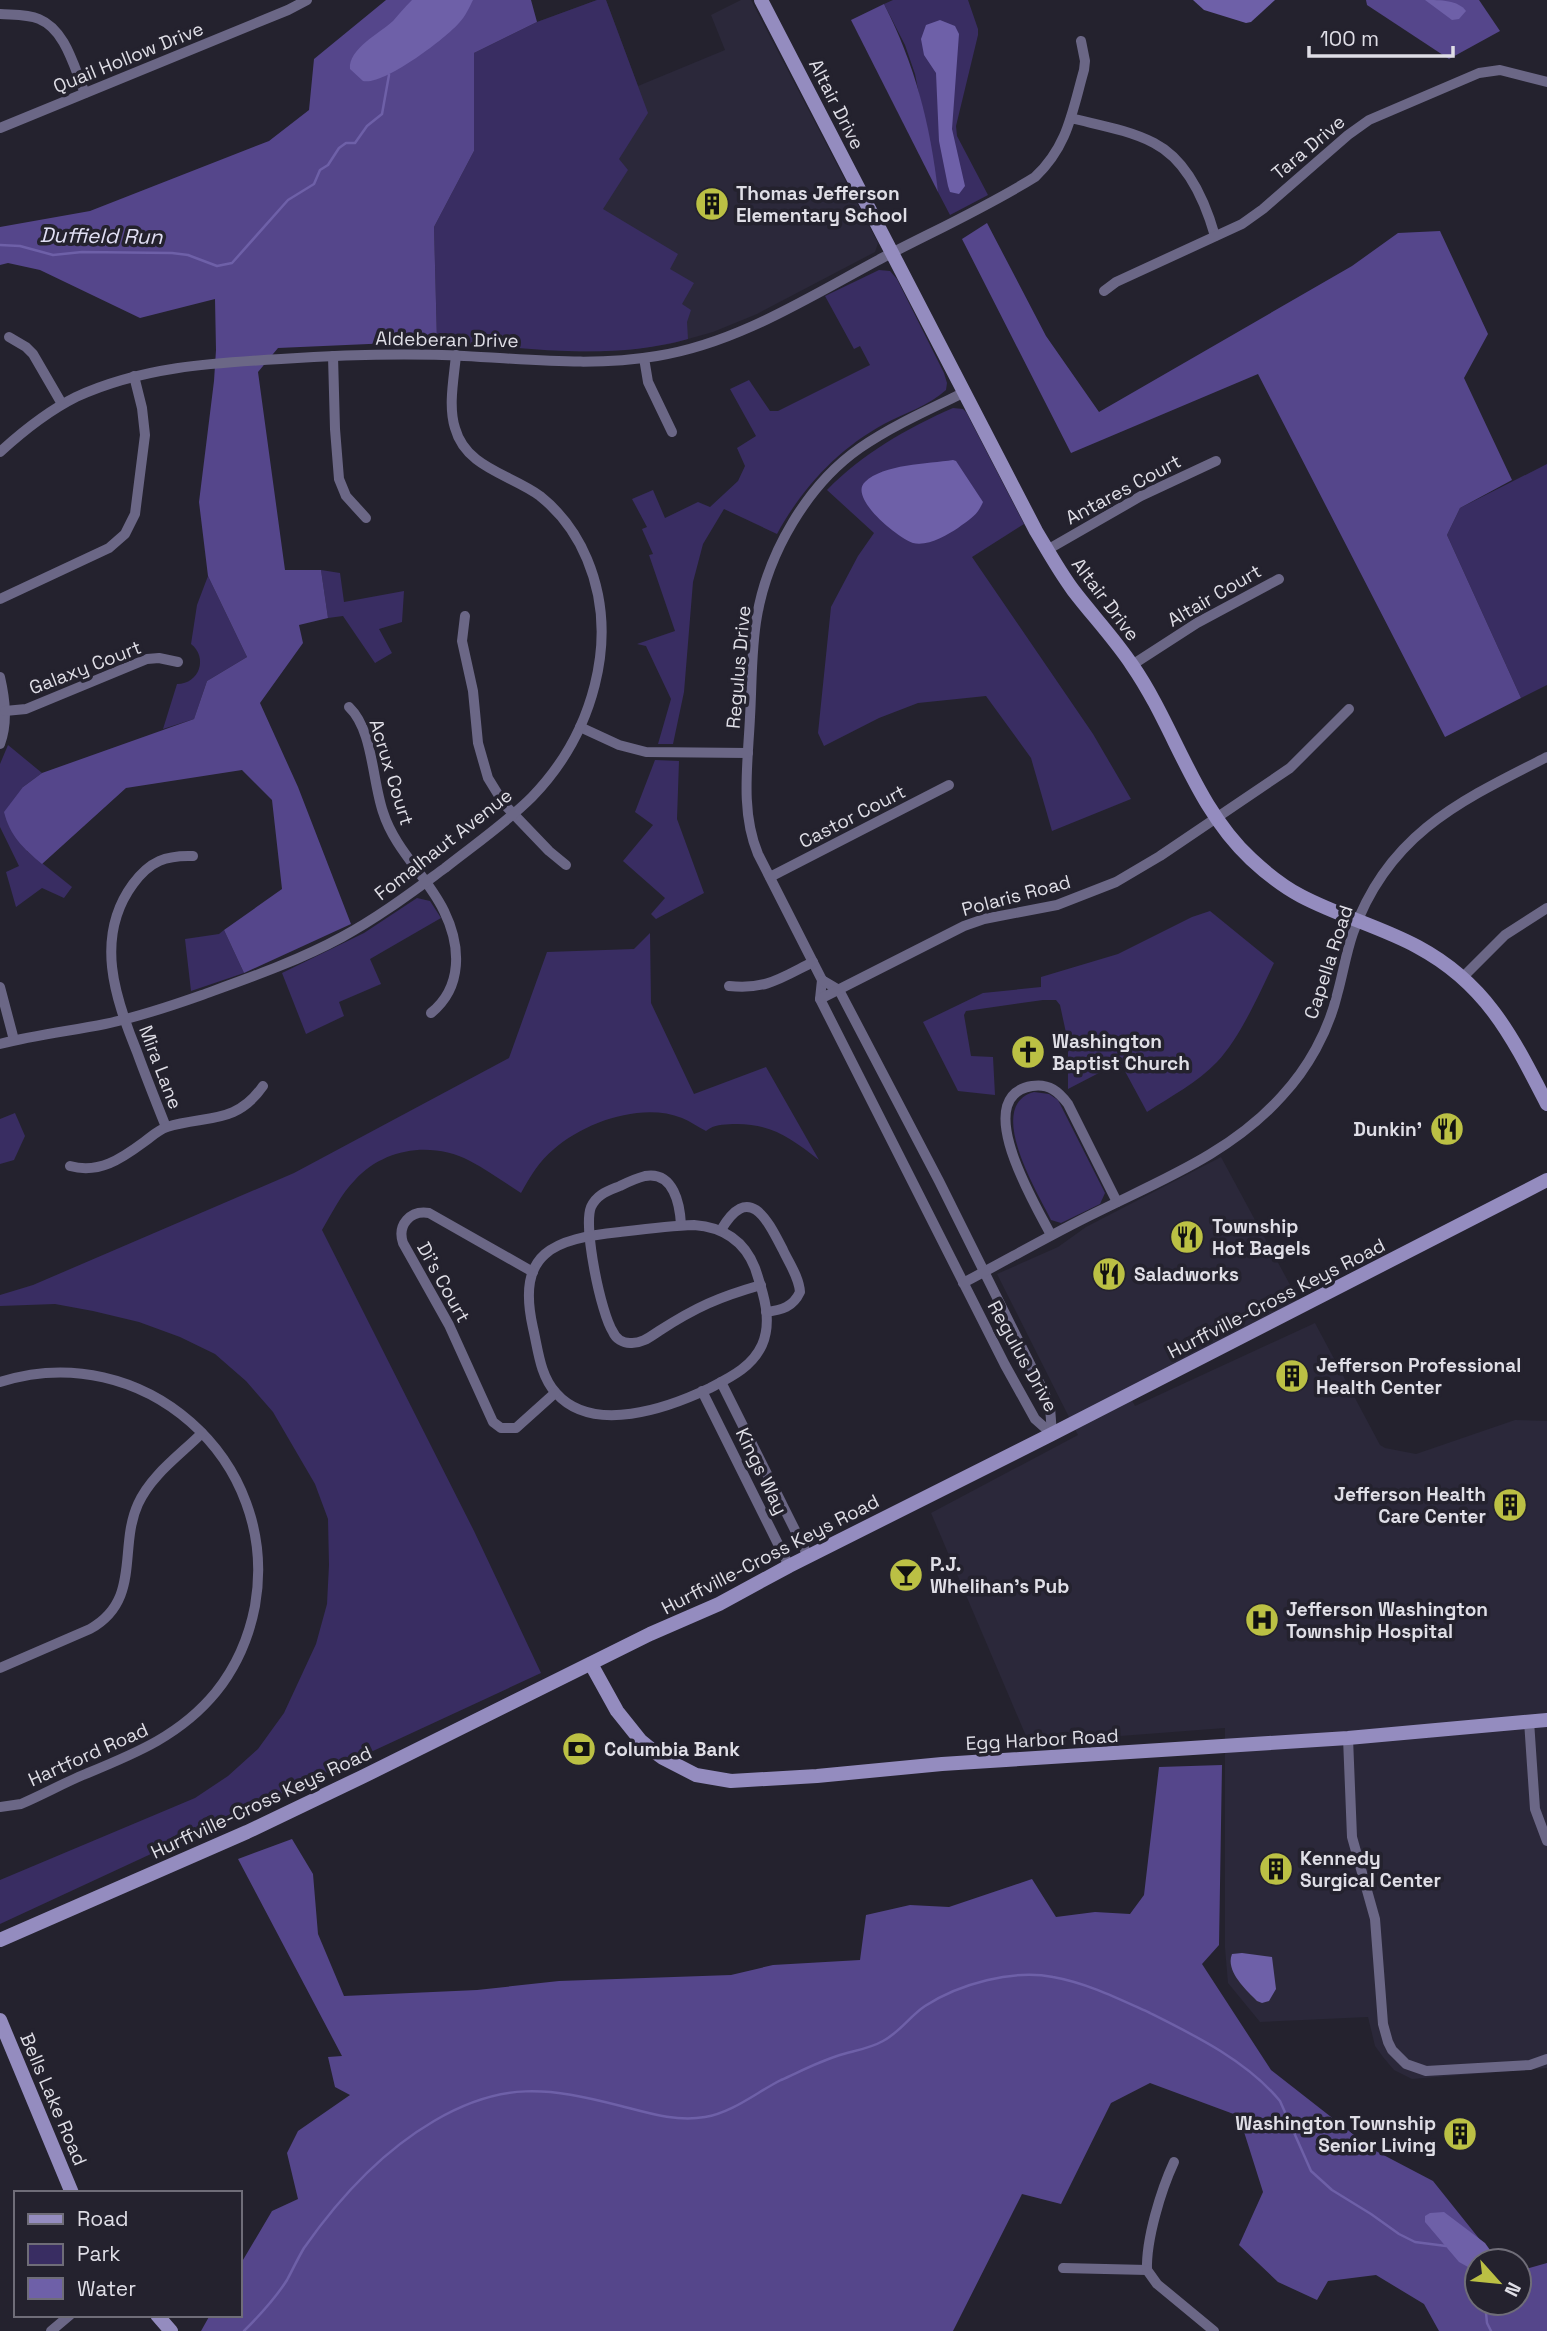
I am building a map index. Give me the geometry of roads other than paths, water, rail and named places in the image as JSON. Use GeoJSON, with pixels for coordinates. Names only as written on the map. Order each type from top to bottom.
{"type":"FeatureCollection","features":[{"type":"Feature","properties":{"kind":"main road","name":"Altair Drive"},"geometry":{"type":"LineString","coordinates":[[761,0],[1047,550],[1072,589],[1132,665],[1217,818],[1242,851],[1277,881],[1309,900],[1417,946],[1462,978],[1501,1020],[1547,1104]]}},
{"type":"Feature","properties":{"kind":"main road","name":"Hurffville-Cross Keys Road"},"geometry":{"type":"LineString","coordinates":[[0,1940],[247,1832],[650,1634],[719,1604],[808,1556],[1547,1180]]}},
{"type":"Feature","properties":{"kind":"main road","name":"Egg Harbor Road"},"geometry":{"type":"LineString","coordinates":[[591,1664],[613,1705],[641,1741],[663,1758],[696,1775],[732,1781],[942,1764],[1348,1738],[1547,1720]]}},
{"type":"Feature","properties":{"kind":"main road"},"geometry":{"type":"LineString","coordinates":[[562,1678],[587,1681],[602,1691],[613,1705]]}},
{"type":"Feature","properties":{"kind":"main road","name":"Bells Lake Road"},"geometry":{"type":"LineString","coordinates":[[0,2020],[71,2191]]}},
{"type":"Feature","properties":{"kind":"main road"},"geometry":{"type":"LineString","coordinates":[[159,2317],[170,2331]]}},
{"type":"Feature","properties":{"kind":"street","name":"Quail Hollow Drive"},"geometry":{"type":"LineString","coordinates":[[0,128],[307,0]]}},
{"type":"Feature","properties":{"kind":"street"},"geometry":{"type":"LineString","coordinates":[[0,14],[39,19],[56,31],[85,93]]}},
{"type":"Feature","properties":{"kind":"street","name":"Aldeberan Drive"},"geometry":{"type":"LineString","coordinates":[[0,452],[62,404],[115,382],[157,371],[211,364],[333,356],[456,355],[576,361],[644,358],[699,347],[740,331],[1035,177],[1054,158],[1071,118],[1085,61],[1081,41]]}},
{"type":"Feature","properties":{"kind":"street","name":"Tara Drive"},"geometry":{"type":"LineString","coordinates":[[1104,291],[1116,282],[1242,224],[1369,120],[1479,73],[1500,70],[1547,82]]}},
{"type":"Feature","properties":{"kind":"street"},"geometry":{"type":"LineString","coordinates":[[1071,118],[1131,134],[1155,143],[1169,154],[1188,172],[1215,236]]}},
{"type":"Feature","properties":{"kind":"street"},"geometry":{"type":"LineString","coordinates":[[9,337],[33,354],[62,404]]}},
{"type":"Feature","properties":{"kind":"street","name":"Fomalhaut Avenue"},"geometry":{"type":"LineString","coordinates":[[0,1044],[124,1019],[202,995],[311,952],[361,926],[425,883],[513,814],[554,770],[580,727],[594,691],[601,660],[600,610],[589,563],[569,526],[547,502],[527,488],[488,468],[465,449],[453,417],[456,355]]}},
{"type":"Feature","properties":{"kind":"street"},"geometry":{"type":"LineString","coordinates":[[333,356],[339,479],[346,496],[366,518]]}},
{"type":"Feature","properties":{"kind":"street"},"geometry":{"type":"LineString","coordinates":[[644,358],[648,382],[671,432]]}},
{"type":"Feature","properties":{"kind":"street"},"geometry":{"type":"LineString","coordinates":[[0,599],[109,548],[125,534],[135,514],[145,435],[134,376]]}},
{"type":"Feature","properties":{"kind":"street","name":"Regulus Drive"},"geometry":{"type":"LineString","coordinates":[[963,393],[886,431],[858,449],[834,471],[800,511],[782,544],[761,598],[755,635],[748,753],[749,827],[758,854],[821,980],[820,999],[1003,1362],[1035,1419],[1052,1434]]}},
{"type":"Feature","properties":{"kind":"street","name":"Antares Court"},"geometry":{"type":"LineString","coordinates":[[1047,550],[1118,508],[1216,461]]}},
{"type":"Feature","properties":{"kind":"street","name":"Altair Court"},"geometry":{"type":"LineString","coordinates":[[1132,665],[1197,623],[1279,579]]}},
{"type":"Feature","properties":{"kind":"street"},"geometry":{"type":"LineString","coordinates":[[464,616],[462,641],[473,691],[481,757],[492,787],[513,814],[566,865]]}},
{"type":"Feature","properties":{"kind":"street","name":"Galaxy Court"},"geometry":{"type":"LineString","coordinates":[[5,711],[26,709],[146,659],[159,658],[178,662]]}},
{"type":"Feature","properties":{"kind":"street"},"geometry":{"type":"LineString","coordinates":[[0,677],[5,711],[5,726],[0,744]]}},
{"type":"Feature","properties":{"kind":"street","name":"Acrux Court"},"geometry":{"type":"LineString","coordinates":[[349,707],[361,721],[365,733],[379,799],[388,825],[399,847],[444,911],[453,936],[457,962],[455,975],[445,999],[431,1013]]}},
{"type":"Feature","properties":{"kind":"street","name":"Polaris Road"},"geometry":{"type":"LineString","coordinates":[[820,999],[964,926],[984,919],[1057,905],[1105,887],[1150,863],[1290,768],[1349,709]]}},
{"type":"Feature","properties":{"kind":"street"},"geometry":{"type":"LineString","coordinates":[[580,727],[627,748],[646,752],[748,753]]}},
{"type":"Feature","properties":{"kind":"street","name":"Capella Road"},"geometry":{"type":"LineString","coordinates":[[963,1283],[1051,1235],[1220,1150],[1253,1125],[1283,1096],[1305,1066],[1324,1031],[1338,995],[1352,934],[1388,866],[1426,826],[1459,802],[1547,757]]}},
{"type":"Feature","properties":{"kind":"street","name":"Castor Court"},"geometry":{"type":"LineString","coordinates":[[770,877],[949,785]]}},
{"type":"Feature","properties":{"kind":"street","name":"Mira Lane"},"geometry":{"type":"LineString","coordinates":[[166,1128],[114,989],[112,935],[124,899],[138,878],[167,857],[193,856]]}},
{"type":"Feature","properties":{"kind":"street"},"geometry":{"type":"LineString","coordinates":[[1462,978],[1505,935],[1547,908]]}},
{"type":"Feature","properties":{"kind":"street"},"geometry":{"type":"LineString","coordinates":[[729,986],[749,988],[768,985],[813,962]]}},
{"type":"Feature","properties":{"kind":"street"},"geometry":{"type":"LineString","coordinates":[[821,980],[839,990]]}},
{"type":"Feature","properties":{"kind":"street"},"geometry":{"type":"LineString","coordinates":[[0,987],[14,1040]]}},
{"type":"Feature","properties":{"kind":"street","name":"Regulus Drive"},"geometry":{"type":"LineString","coordinates":[[839,990],[1024,1351],[1050,1407],[1052,1434]]}},
{"type":"Feature","properties":{"kind":"street"},"geometry":{"type":"LineString","coordinates":[[1051,1235],[1018,1171],[1009,1143],[1006,1108],[1019,1090],[1039,1085],[1050,1087],[1060,1094],[1068,1104],[1117,1202]]}},
{"type":"Feature","properties":{"kind":"street"},"geometry":{"type":"LineString","coordinates":[[70,1166],[82,1169],[109,1164],[166,1128],[221,1118],[236,1112],[248,1104],[263,1086]]}},
{"type":"Feature","properties":{"kind":"street"},"geometry":{"type":"LineString","coordinates":[[681,1225],[680,1208],[674,1191],[664,1181],[651,1176],[606,1191],[597,1198],[590,1210],[590,1235],[594,1265],[609,1324],[615,1336],[624,1342],[643,1341],[705,1303],[761,1285]]}},
{"type":"Feature","properties":{"kind":"street"},"geometry":{"type":"LineString","coordinates":[[721,1230],[731,1213],[745,1207],[756,1209],[768,1220],[800,1292],[793,1304],[787,1308],[766,1312]]}},
{"type":"Feature","properties":{"kind":"street","name":"Di's Court"},"geometry":{"type":"LineString","coordinates":[[533,1272],[429,1213],[415,1213],[401,1228],[403,1243],[449,1325],[492,1422],[501,1428],[516,1428],[555,1393]]}},
{"type":"Feature","properties":{"kind":"street"},"geometry":{"type":"LineString","coordinates":[[681,1225],[705,1225],[721,1230],[736,1240],[747,1253],[761,1285],[766,1312],[766,1330],[762,1345],[745,1368],[721,1382],[662,1408],[624,1415],[584,1410],[555,1393],[542,1366],[529,1308],[528,1289],[533,1272],[542,1257],[554,1245],[590,1235],[681,1225]]}},
{"type":"Feature","properties":{"kind":"street"},"geometry":{"type":"LineString","coordinates":[[1003,1362],[1024,1351]]}},
{"type":"Feature","properties":{"kind":"street","name":"Hartford Road"},"geometry":{"type":"LineString","coordinates":[[0,1382],[50,1373],[88,1374],[144,1391],[183,1414],[223,1456],[238,1481],[251,1514],[257,1547],[258,1574],[254,1613],[234,1665],[197,1713],[143,1750],[20,1804],[0,1807]]}},
{"type":"Feature","properties":{"kind":"street","name":"Kings Way"},"geometry":{"type":"LineString","coordinates":[[721,1382],[808,1556]]}},
{"type":"Feature","properties":{"kind":"street","name":"Kings Way"},"geometry":{"type":"LineString","coordinates":[[702,1391],[789,1566]]}},
{"type":"Feature","properties":{"kind":"street"},"geometry":{"type":"LineString","coordinates":[[0,1668],[90,1629],[112,1611],[124,1586],[131,1530],[138,1503],[152,1481],[202,1433]]}},
{"type":"Feature","properties":{"kind":"street"},"geometry":{"type":"LineString","coordinates":[[1530,1721],[1534,1802],[1547,1841]]}},
{"type":"Feature","properties":{"kind":"street"},"geometry":{"type":"LineString","coordinates":[[1348,1738],[1352,1837],[1375,1919],[1384,2024],[1392,2050],[1410,2066],[1435,2072],[1530,2065],[1547,2059]]}},
{"type":"Feature","properties":{"kind":"street"},"geometry":{"type":"LineString","coordinates":[[1174,2162],[1163,2189],[1147,2258],[1147,2270],[1157,2284],[1214,2331]]}},
{"type":"Feature","properties":{"kind":"street"},"geometry":{"type":"LineString","coordinates":[[1063,2268],[1147,2270]]}},
{"type":"Feature","properties":{"kind":"street"},"geometry":{"type":"LineString","coordinates":[[51,2331],[68,2317]]}},
{"type":"Feature","properties":{"kind":"water"},"geometry":{"type":"Polygon","coordinates":[[[412,0],[473,0],[459,23],[428,50],[384,76],[363,81],[350,69],[354,55],[393,21],[412,0]]]}},
{"type":"Feature","properties":{"kind":"water"},"geometry":{"type":"Polygon","coordinates":[[[1193,0],[1275,0],[1251,22],[1246,23],[1204,10],[1193,0]]]}},
{"type":"Feature","properties":{"kind":"water"},"geometry":{"type":"Polygon","coordinates":[[[1425,0],[1454,3],[1466,11],[1459,19],[1452,20],[1425,0]]]}},
{"type":"Feature","properties":{"kind":"water"},"geometry":{"type":"Polygon","coordinates":[[[940,20],[955,26],[959,34],[952,129],[965,186],[959,194],[950,192],[948,186],[939,141],[936,73],[924,55],[921,39],[926,25],[940,20]]]}},
{"type":"Feature","properties":{"kind":"water"},"geometry":{"type":"Polygon","coordinates":[[[953,460],[983,502],[970,520],[937,540],[919,544],[906,540],[877,517],[863,498],[862,489],[865,482],[873,476],[894,468],[953,460]]]}},
{"type":"Feature","properties":{"kind":"water"},"geometry":{"type":"Polygon","coordinates":[[[1232,1954],[1272,1957],[1276,1989],[1269,2001],[1257,2001],[1234,1973],[1231,1967],[1232,1954]]]}},
{"type":"Feature","properties":{"kind":"water"},"geometry":{"type":"Polygon","coordinates":[[[1444,2212],[1488,2247],[1463,2247],[1463,2264],[1459,2262],[1425,2222],[1425,2216],[1444,2212]]]}},
{"type":"Feature","properties":{"kind":"waterway","name":"Duffield Run"},"geometry":{"type":"LineString","coordinates":[[0,245],[20,246],[53,255],[82,252],[172,253],[188,255],[217,266],[232,263],[288,200],[314,184],[320,170],[328,165],[339,148],[346,143],[355,143],[367,126],[382,114],[389,75]]}},
{"type":"Feature","properties":{"kind":"waterway"},"geometry":{"type":"LineString","coordinates":[[244,2331],[277,2294],[317,2229],[362,2177],[415,2133],[459,2108],[482,2099],[526,2091],[571,2095],[673,2118],[715,2115],[816,2064],[883,2041],[925,2006],[954,1991],[987,1980],[1021,1975],[1053,1977],[1090,1987],[1150,2013],[1220,2051],[1252,2074],[1280,2101],[1311,2171],[1332,2190],[1415,2242],[1446,2246]]}},
{"type":"Feature","properties":{"kind":"waterway"},"geometry":{"type":"LineString","coordinates":[[1486,2317],[1491,2331]]}},
{"type":"Feature","properties":{"kind":"place","name":"Thomas Jefferson Elementary School"},"geometry":{"type":"Point","coordinates":[712,204]}},
{"type":"Feature","properties":{"kind":"place","name":"Washington Baptist Church"},"geometry":{"type":"Point","coordinates":[1028,1052]}},
{"type":"Feature","properties":{"kind":"place","name":"Dunkin'"},"geometry":{"type":"Point","coordinates":[1447,1129]}},
{"type":"Feature","properties":{"kind":"place","name":"Township Hot Bagels"},"geometry":{"type":"Point","coordinates":[1187,1237]}},
{"type":"Feature","properties":{"kind":"place","name":"Saladworks"},"geometry":{"type":"Point","coordinates":[1109,1274]}},
{"type":"Feature","properties":{"kind":"place","name":"Jefferson Professional Health Center"},"geometry":{"type":"Point","coordinates":[1292,1376]}},
{"type":"Feature","properties":{"kind":"place","name":"Jefferson Health Care Center"},"geometry":{"type":"Point","coordinates":[1510,1505]}},
{"type":"Feature","properties":{"kind":"place","name":"P.J. Whelihan's Pub"},"geometry":{"type":"Point","coordinates":[906,1575]}},
{"type":"Feature","properties":{"kind":"place","name":"Jefferson Washington Township Hospital"},"geometry":{"type":"Point","coordinates":[1262,1620]}},
{"type":"Feature","properties":{"kind":"place","name":"Columbia Bank"},"geometry":{"type":"Point","coordinates":[579,1749]}},
{"type":"Feature","properties":{"kind":"place","name":"Kennedy Surgical Center"},"geometry":{"type":"Point","coordinates":[1276,1869]}},
{"type":"Feature","properties":{"kind":"place","name":"Washington Township Senior Living"},"geometry":{"type":"Point","coordinates":[1460,2134]}}]}
